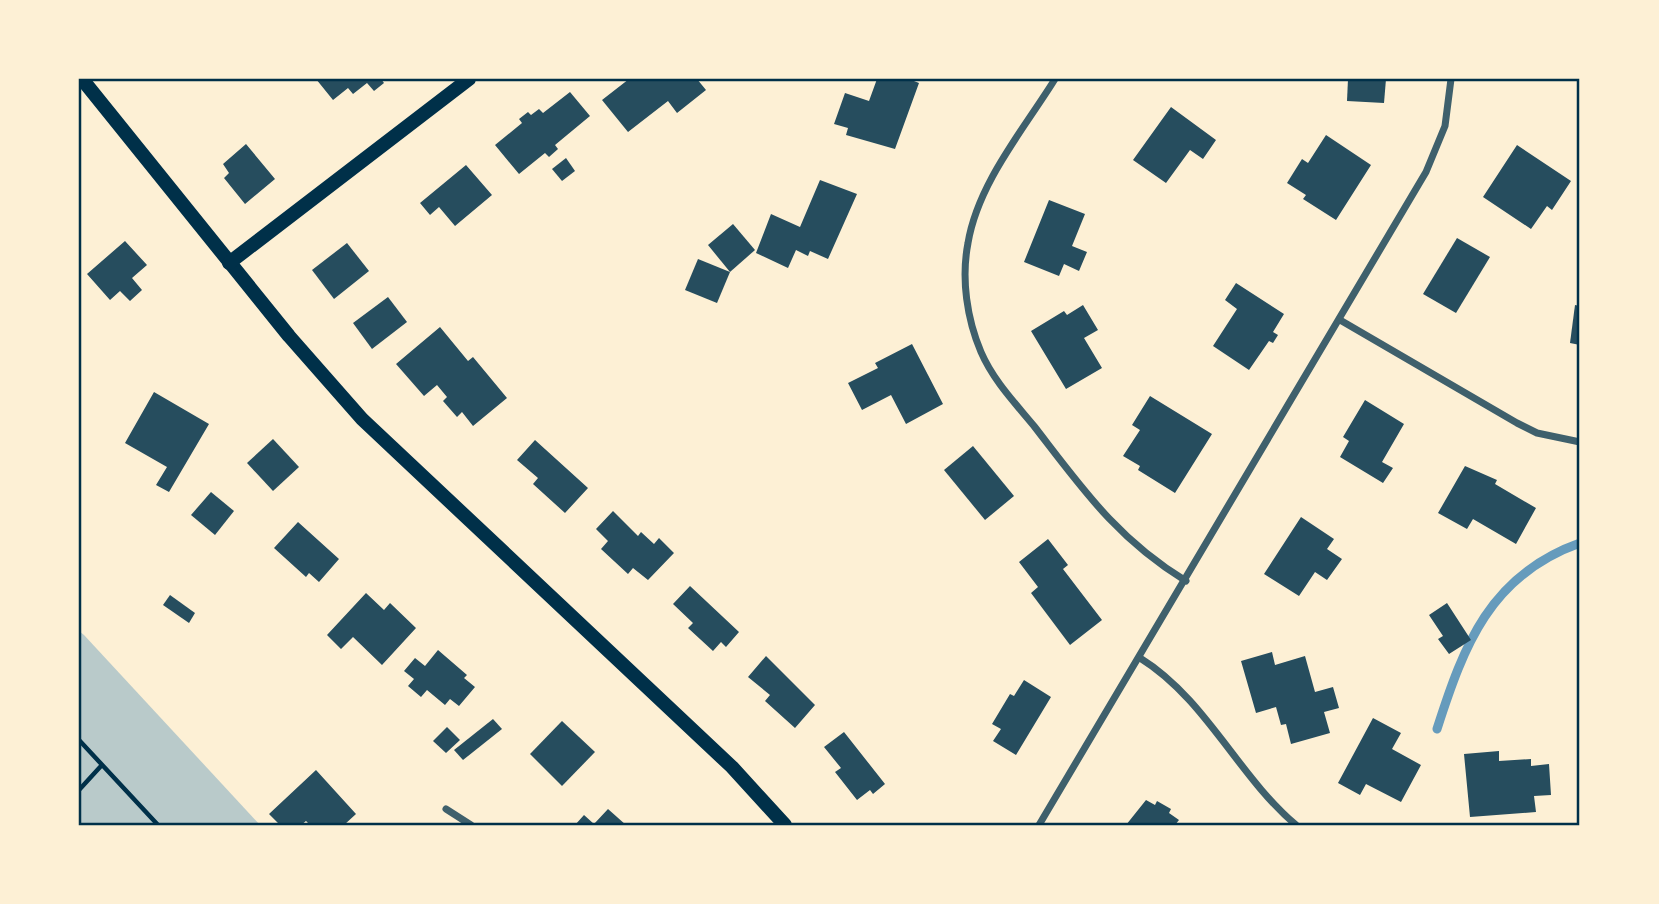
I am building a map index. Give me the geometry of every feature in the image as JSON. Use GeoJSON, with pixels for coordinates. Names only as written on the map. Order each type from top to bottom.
{"type":"FeatureCollection","features":[{"type":"Feature","properties":{"kind":"main road"},"geometry":{"type":"LineString","coordinates":[[82,79],[320,373],[371,428],[732,767],[785,825]]}},
{"type":"Feature","properties":{"kind":"main road"},"geometry":{"type":"LineString","coordinates":[[229,262],[469,79]]}},
{"type":"Feature","properties":{"kind":"street"},"geometry":{"type":"LineString","coordinates":[[1055,79],[991,183],[973,222],[966,260],[970,318],[990,369],[1099,509],[1140,550],[1185,581]]}},
{"type":"Feature","properties":{"kind":"street"},"geometry":{"type":"LineString","coordinates":[[1039,825],[1340,320],[1433,157],[1447,119],[1451,79]]}},
{"type":"Feature","properties":{"kind":"street"},"geometry":{"type":"LineString","coordinates":[[1340,320],[1517,423],[1537,433],[1580,442]]}},
{"type":"Feature","properties":{"kind":"street"},"geometry":{"type":"LineString","coordinates":[[1140,658],[1163,673],[1181,691],[1268,797],[1296,825]]}},
{"type":"Feature","properties":{"kind":"street"},"geometry":{"type":"LineString","coordinates":[[446,809],[471,825]]}},
{"type":"Feature","properties":{"kind":"path"},"geometry":{"type":"LineString","coordinates":[[79,740],[158,825]]}},
{"type":"Feature","properties":{"kind":"path"},"geometry":{"type":"LineString","coordinates":[[79,790],[101,766]]}},
{"type":"Feature","properties":{"kind":"shaded area"},"geometry":{"type":"Polygon","coordinates":[[[79,631],[84,635],[260,825],[79,825],[79,631]]]}},
{"type":"Feature","properties":{"kind":"building"},"geometry":{"type":"Polygon","coordinates":[[[316,79],[381,79],[384,83],[374,91],[367,83],[353,94],[348,88],[333,100],[316,79]]]}},
{"type":"Feature","properties":{"kind":"building"},"geometry":{"type":"Polygon","coordinates":[[[629,79],[697,79],[706,90],[677,113],[668,101],[628,132],[602,100],[629,79]]]}},
{"type":"Feature","properties":{"kind":"building"},"geometry":{"type":"Polygon","coordinates":[[[877,79],[909,79],[919,83],[895,149],[846,135],[848,128],[834,124],[845,93],[869,101],[877,79]]]}},
{"type":"Feature","properties":{"kind":"building"},"geometry":{"type":"Polygon","coordinates":[[[1348,79],[1386,79],[1384,103],[1347,101],[1348,79]]]}},
{"type":"Feature","properties":{"kind":"building"},"geometry":{"type":"Polygon","coordinates":[[[570,92],[590,116],[555,145],[558,149],[549,157],[545,153],[519,174],[495,145],[522,123],[519,119],[528,112],[531,115],[539,109],[543,113],[570,92]]]}},
{"type":"Feature","properties":{"kind":"building"},"geometry":{"type":"Polygon","coordinates":[[[1171,107],[1216,140],[1203,159],[1190,150],[1166,183],[1133,160],[1171,107]]]}},
{"type":"Feature","properties":{"kind":"building"},"geometry":{"type":"Polygon","coordinates":[[[1326,135],[1371,165],[1336,220],[1303,199],[1306,195],[1287,183],[1302,159],[1308,163],[1326,135]]]}},
{"type":"Feature","properties":{"kind":"building"},"geometry":{"type":"Polygon","coordinates":[[[246,144],[275,179],[245,204],[224,178],[229,173],[223,164],[246,144]]]}},
{"type":"Feature","properties":{"kind":"building"},"geometry":{"type":"Polygon","coordinates":[[[1517,145],[1571,181],[1552,210],[1547,206],[1531,229],[1483,197],[1517,145]]]}},
{"type":"Feature","properties":{"kind":"building"},"geometry":{"type":"Polygon","coordinates":[[[566,158],[575,171],[562,181],[552,169],[566,158]]]}},
{"type":"Feature","properties":{"kind":"building"},"geometry":{"type":"Polygon","coordinates":[[[466,165],[492,195],[455,226],[439,207],[430,215],[420,203],[466,165]]]}},
{"type":"Feature","properties":{"kind":"building"},"geometry":{"type":"Polygon","coordinates":[[[820,180],[857,194],[828,259],[810,251],[808,256],[796,250],[788,268],[756,253],[771,214],[800,227],[820,180]]]}},
{"type":"Feature","properties":{"kind":"building"},"geometry":{"type":"Polygon","coordinates":[[[1049,200],[1085,214],[1072,246],[1087,252],[1079,271],[1064,264],[1059,276],[1024,262],[1049,200]]]}},
{"type":"Feature","properties":{"kind":"building"},"geometry":{"type":"Polygon","coordinates":[[[733,224],[755,250],[730,272],[708,245],[733,224]]]}},
{"type":"Feature","properties":{"kind":"building"},"geometry":{"type":"Polygon","coordinates":[[[1457,238],[1490,257],[1456,313],[1423,294],[1457,238]]]}},
{"type":"Feature","properties":{"kind":"building"},"geometry":{"type":"Polygon","coordinates":[[[125,241],[147,265],[132,278],[142,290],[130,301],[120,291],[110,300],[87,274],[125,241]]]}},
{"type":"Feature","properties":{"kind":"building"},"geometry":{"type":"Polygon","coordinates":[[[347,243],[369,271],[334,299],[312,270],[347,243]]]}},
{"type":"Feature","properties":{"kind":"building"},"geometry":{"type":"Polygon","coordinates":[[[698,259],[730,272],[717,303],[685,290],[698,259]]]}},
{"type":"Feature","properties":{"kind":"building"},"geometry":{"type":"Polygon","coordinates":[[[1236,283],[1284,314],[1273,332],[1278,335],[1273,343],[1269,341],[1249,370],[1213,346],[1237,309],[1225,300],[1236,283]]]}},
{"type":"Feature","properties":{"kind":"building"},"geometry":{"type":"Polygon","coordinates":[[[388,297],[407,322],[372,349],[353,323],[388,297]]]}},
{"type":"Feature","properties":{"kind":"building"},"geometry":{"type":"Polygon","coordinates":[[[1083,305],[1098,330],[1084,338],[1102,368],[1066,389],[1031,331],[1064,311],[1067,315],[1083,305]]]}},
{"type":"Feature","properties":{"kind":"building"},"geometry":{"type":"Polygon","coordinates":[[[1575,305],[1580,306],[1580,345],[1570,343],[1575,305]]]}},
{"type":"Feature","properties":{"kind":"building"},"geometry":{"type":"Polygon","coordinates":[[[440,327],[468,361],[473,357],[507,398],[473,426],[462,412],[457,417],[443,401],[447,397],[437,385],[424,396],[396,364],[440,327]]]}},
{"type":"Feature","properties":{"kind":"building"},"geometry":{"type":"Polygon","coordinates":[[[912,344],[943,404],[906,424],[891,395],[862,410],[848,383],[878,368],[875,363],[912,344]]]}},
{"type":"Feature","properties":{"kind":"building"},"geometry":{"type":"Polygon","coordinates":[[[154,392],[209,424],[169,492],[156,485],[167,467],[125,443],[154,392]]]}},
{"type":"Feature","properties":{"kind":"building"},"geometry":{"type":"Polygon","coordinates":[[[1150,396],[1212,434],[1175,493],[1138,470],[1140,466],[1123,456],[1140,430],[1132,425],[1150,396]]]}},
{"type":"Feature","properties":{"kind":"building"},"geometry":{"type":"Polygon","coordinates":[[[1365,400],[1404,424],[1382,462],[1393,468],[1383,483],[1340,457],[1349,441],[1343,437],[1365,400]]]}},
{"type":"Feature","properties":{"kind":"building"},"geometry":{"type":"Polygon","coordinates":[[[273,439],[299,467],[273,491],[247,463],[273,439]]]}},
{"type":"Feature","properties":{"kind":"building"},"geometry":{"type":"Polygon","coordinates":[[[535,440],[588,488],[565,513],[533,484],[538,478],[517,460],[535,440]]]}},
{"type":"Feature","properties":{"kind":"building"},"geometry":{"type":"Polygon","coordinates":[[[973,446],[1014,496],[985,520],[944,470],[973,446]]]}},
{"type":"Feature","properties":{"kind":"building"},"geometry":{"type":"Polygon","coordinates":[[[1465,466],[1497,480],[1495,484],[1536,508],[1516,544],[1473,519],[1467,529],[1438,513],[1465,466]]]}},
{"type":"Feature","properties":{"kind":"building"},"geometry":{"type":"Polygon","coordinates":[[[211,492],[234,511],[215,535],[191,515],[211,492]]]}},
{"type":"Feature","properties":{"kind":"building"},"geometry":{"type":"Polygon","coordinates":[[[613,511],[638,536],[641,532],[654,544],[659,538],[674,553],[648,580],[633,568],[628,574],[601,549],[608,541],[596,529],[613,511]]]}},
{"type":"Feature","properties":{"kind":"building"},"geometry":{"type":"Polygon","coordinates":[[[1301,517],[1334,539],[1327,549],[1342,559],[1327,580],[1315,572],[1299,596],[1264,574],[1301,517]]]}},
{"type":"Feature","properties":{"kind":"building"},"geometry":{"type":"Polygon","coordinates":[[[298,522],[339,559],[319,582],[309,573],[306,577],[274,548],[298,522]]]}},
{"type":"Feature","properties":{"kind":"building"},"geometry":{"type":"Polygon","coordinates":[[[1048,539],[1068,565],[1063,569],[1102,620],[1070,645],[1031,593],[1038,587],[1019,562],[1048,539]]]}},
{"type":"Feature","properties":{"kind":"building"},"geometry":{"type":"Polygon","coordinates":[[[690,586],[739,632],[726,647],[721,642],[713,651],[688,628],[693,623],[673,604],[690,586]]]}},
{"type":"Feature","properties":{"kind":"building"},"geometry":{"type":"Polygon","coordinates":[[[366,593],[384,610],[390,603],[416,628],[382,665],[353,637],[341,649],[327,635],[366,593]]]}},
{"type":"Feature","properties":{"kind":"building"},"geometry":{"type":"Polygon","coordinates":[[[170,595],[195,613],[189,623],[163,605],[170,595]]]}},
{"type":"Feature","properties":{"kind":"building"},"geometry":{"type":"Polygon","coordinates":[[[1447,603],[1471,640],[1449,654],[1438,639],[1443,636],[1429,615],[1447,603]]]}},
{"type":"Feature","properties":{"kind":"building"},"geometry":{"type":"Polygon","coordinates":[[[438,650],[467,675],[464,678],[475,687],[459,706],[450,699],[445,705],[427,690],[421,697],[408,686],[414,679],[404,671],[415,658],[425,666],[438,650]]]}},
{"type":"Feature","properties":{"kind":"building"},"geometry":{"type":"Polygon","coordinates":[[[1272,652],[1275,665],[1305,656],[1315,692],[1333,687],[1339,708],[1324,712],[1330,733],[1291,744],[1286,724],[1281,725],[1276,707],[1256,713],[1241,661],[1272,652]]]}},
{"type":"Feature","properties":{"kind":"building"},"geometry":{"type":"Polygon","coordinates":[[[766,656],[815,705],[795,728],[765,701],[770,695],[748,677],[766,656]]]}},
{"type":"Feature","properties":{"kind":"building"},"geometry":{"type":"Polygon","coordinates":[[[1024,680],[1051,697],[1016,755],[993,741],[1001,729],[992,724],[1010,694],[1014,696],[1024,680]]]}},
{"type":"Feature","properties":{"kind":"building"},"geometry":{"type":"Polygon","coordinates":[[[1373,718],[1401,733],[1392,749],[1421,765],[1401,802],[1366,784],[1360,795],[1338,783],[1373,718]]]}},
{"type":"Feature","properties":{"kind":"building"},"geometry":{"type":"Polygon","coordinates":[[[493,719],[502,729],[463,760],[454,750],[493,719]]]}},
{"type":"Feature","properties":{"kind":"building"},"geometry":{"type":"Polygon","coordinates":[[[562,721],[595,752],[562,786],[530,754],[562,721]]]}},
{"type":"Feature","properties":{"kind":"building"},"geometry":{"type":"Polygon","coordinates":[[[447,727],[460,740],[446,753],[433,741],[447,727]]]}},
{"type":"Feature","properties":{"kind":"building"},"geometry":{"type":"Polygon","coordinates":[[[844,732],[885,784],[873,794],[870,790],[857,800],[835,772],[841,768],[824,747],[844,732]]]}},
{"type":"Feature","properties":{"kind":"building"},"geometry":{"type":"Polygon","coordinates":[[[1499,751],[1499,761],[1531,759],[1531,766],[1549,764],[1551,795],[1534,796],[1536,812],[1470,817],[1464,754],[1499,751]]]}},
{"type":"Feature","properties":{"kind":"building"},"geometry":{"type":"Polygon","coordinates":[[[316,770],[356,814],[344,825],[310,825],[306,821],[301,825],[280,825],[269,814],[316,770]]]}},
{"type":"Feature","properties":{"kind":"building"},"geometry":{"type":"Polygon","coordinates":[[[1146,800],[1155,805],[1157,801],[1171,809],[1169,813],[1179,820],[1175,825],[1126,825],[1146,800]]]}},
{"type":"Feature","properties":{"kind":"building"},"geometry":{"type":"Polygon","coordinates":[[[608,809],[626,825],[575,825],[584,815],[594,824],[608,809]]]}},
{"type":"Feature","properties":{"kind":"waterway"},"geometry":{"type":"LineString","coordinates":[[1437,729],[1458,669],[1485,616],[1502,594],[1523,574],[1549,557],[1580,543]]}}]}
